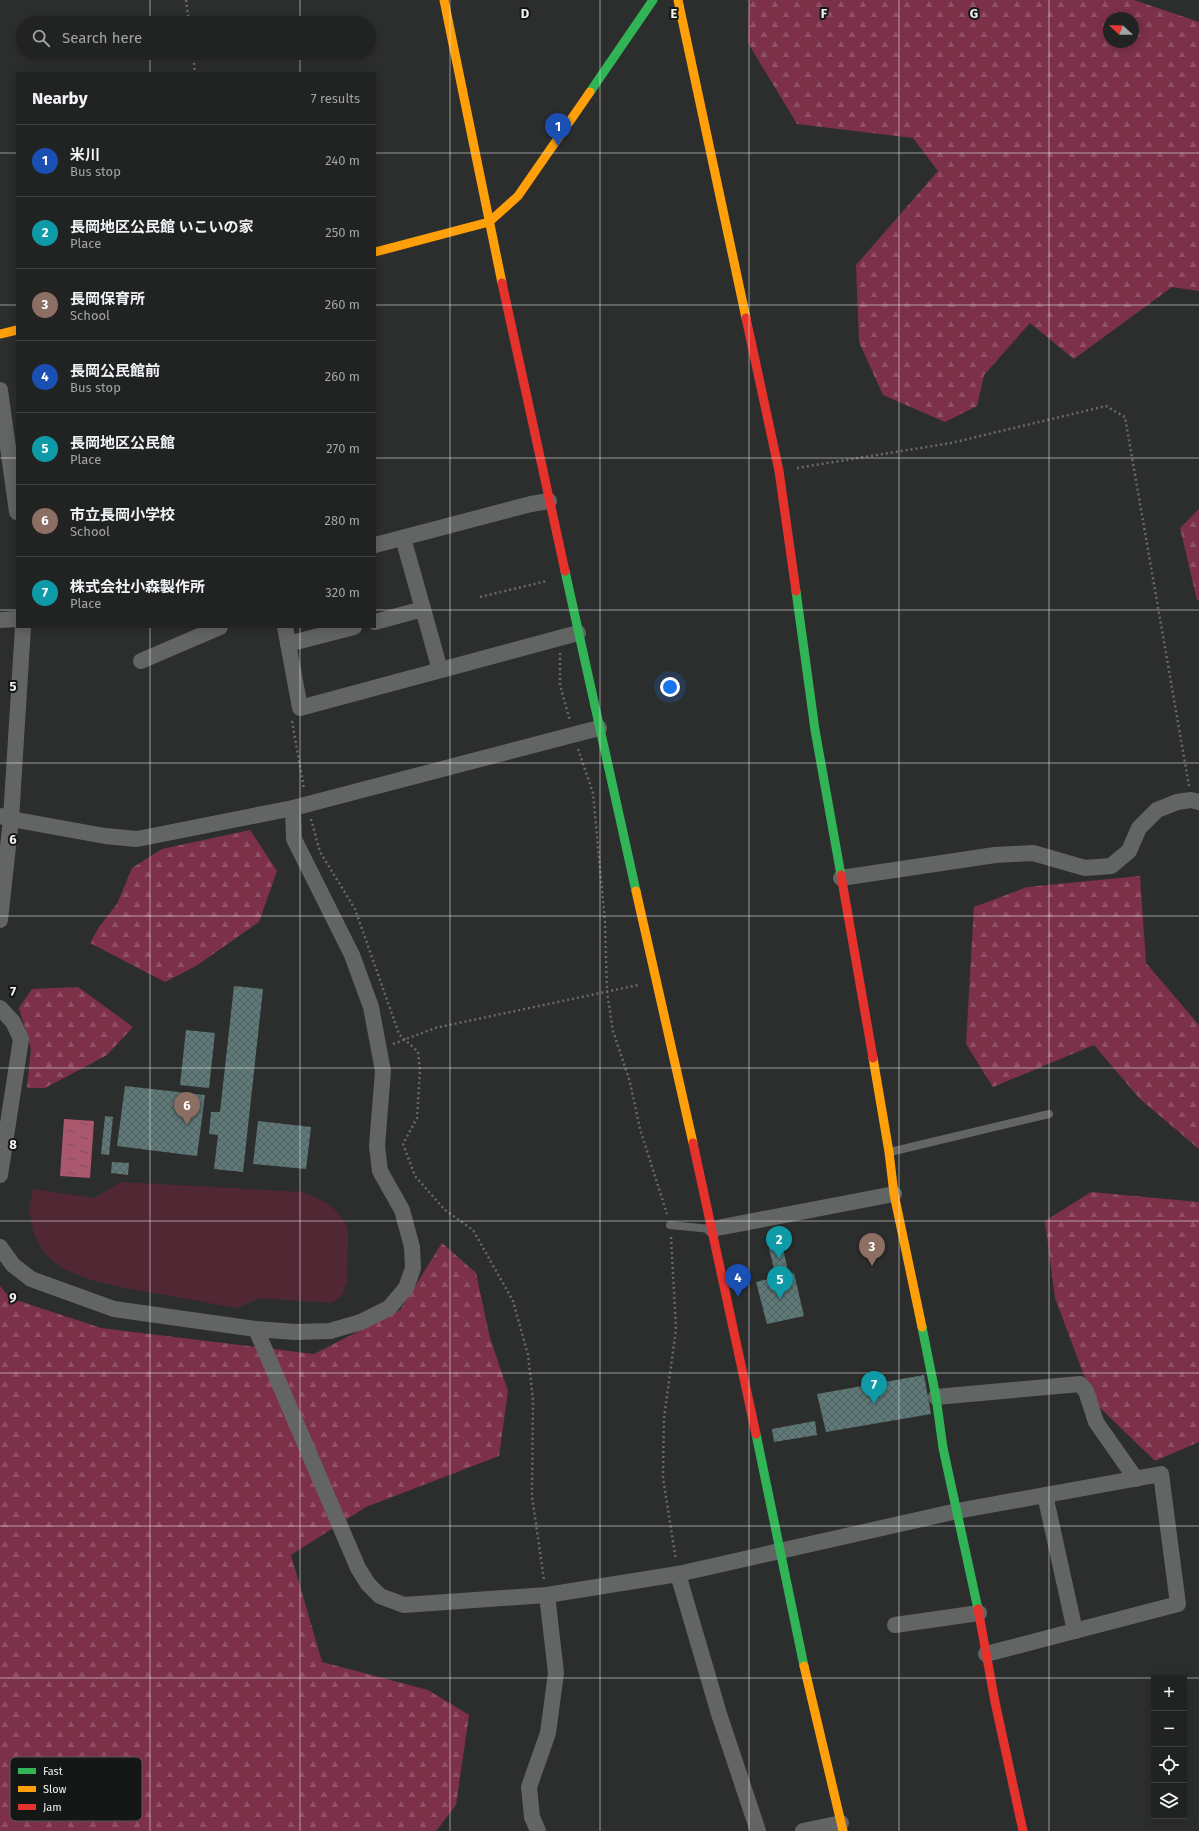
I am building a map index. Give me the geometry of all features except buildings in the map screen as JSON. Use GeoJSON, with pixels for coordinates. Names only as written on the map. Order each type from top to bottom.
{"type":"FeatureCollection","features":[{"type":"Feature","properties":{"kind":"street"},"geometry":{"type":"LineString","coordinates":[[444,0],[489,222],[549,501],[712,1229],[781,1551],[800,1651],[842,1827],[803,1831]]}},
{"type":"Feature","properties":{"kind":"street"},"geometry":{"type":"LineString","coordinates":[[376,252],[489,222],[518,196],[653,0]]}},
{"type":"Feature","properties":{"kind":"street"},"geometry":{"type":"LineString","coordinates":[[678,0],[779,471],[815,730],[889,1152],[894,1194],[936,1397],[943,1448],[979,1612],[986,1654],[1024,1831]]}},
{"type":"Feature","properties":{"kind":"street"},"geometry":{"type":"LineString","coordinates":[[0,334],[16,330]]}},
{"type":"Feature","properties":{"kind":"street"},"geometry":{"type":"LineString","coordinates":[[0,390],[16,505]]}},
{"type":"Feature","properties":{"kind":"street"},"geometry":{"type":"LineString","coordinates":[[376,545],[531,504],[549,501]]}},
{"type":"Feature","properties":{"kind":"street"},"geometry":{"type":"LineString","coordinates":[[403,538],[440,670]]}},
{"type":"Feature","properties":{"kind":"street"},"geometry":{"type":"LineString","coordinates":[[376,622],[423,609]]}},
{"type":"Feature","properties":{"kind":"street"},"geometry":{"type":"LineString","coordinates":[[0,620],[16,619]]}},
{"type":"Feature","properties":{"kind":"street"},"geometry":{"type":"LineString","coordinates":[[0,920],[5,817],[23,628]]}},
{"type":"Feature","properties":{"kind":"street"},"geometry":{"type":"LineString","coordinates":[[140,661],[218,628]]}},
{"type":"Feature","properties":{"kind":"street"},"geometry":{"type":"LineString","coordinates":[[285,628],[300,708],[578,633]]}},
{"type":"Feature","properties":{"kind":"street"},"geometry":{"type":"LineString","coordinates":[[288,644],[350,628]]}},
{"type":"Feature","properties":{"kind":"street"},"geometry":{"type":"LineString","coordinates":[[5,817],[106,836],[137,839],[300,806],[574,736],[599,728]]}},
{"type":"Feature","properties":{"kind":"street"},"geometry":{"type":"LineString","coordinates":[[841,878],[995,855],[1033,853],[1085,868],[1111,866],[1129,851],[1139,828],[1157,810],[1177,802],[1195,801]]}},
{"type":"Feature","properties":{"kind":"street"},"geometry":{"type":"LineString","coordinates":[[0,1247],[13,1265],[31,1278],[114,1309],[256,1329],[296,1332],[330,1331],[361,1322],[389,1308],[406,1288],[414,1268],[412,1247],[402,1210],[380,1171],[377,1146],[383,1070],[371,1007],[352,955],[294,839],[300,806]]}},
{"type":"Feature","properties":{"kind":"street"},"geometry":{"type":"LineString","coordinates":[[0,1008],[13,1022],[21,1039],[0,1175]]}},
{"type":"Feature","properties":{"kind":"street"},"geometry":{"type":"LineString","coordinates":[[712,1229],[894,1194]]}},
{"type":"Feature","properties":{"kind":"street"},"geometry":{"type":"LineString","coordinates":[[256,1329],[358,1568],[368,1584],[380,1596],[404,1605],[547,1595],[678,1574],[957,1511],[1161,1474],[1178,1604],[986,1654]]}},
{"type":"Feature","properties":{"kind":"street"},"geometry":{"type":"LineString","coordinates":[[936,1397],[1080,1384],[1086,1391],[1096,1422],[1136,1478]]}},
{"type":"Feature","properties":{"kind":"street"},"geometry":{"type":"LineString","coordinates":[[1045,1495],[1075,1631]]}},
{"type":"Feature","properties":{"kind":"street"},"geometry":{"type":"LineString","coordinates":[[678,1574],[719,1714],[758,1831]]}},
{"type":"Feature","properties":{"kind":"street"},"geometry":{"type":"LineString","coordinates":[[538,1831],[532,1817],[529,1787],[548,1733],[556,1673],[547,1595]]}},
{"type":"Feature","properties":{"kind":"street"},"geometry":{"type":"LineString","coordinates":[[895,1625],[979,1612]]}},
{"type":"Feature","properties":{"kind":"lane"},"geometry":{"type":"LineString","coordinates":[[889,1152],[1049,1114]]}},
{"type":"Feature","properties":{"kind":"lane"},"geometry":{"type":"LineString","coordinates":[[670,1225],[712,1229]]}},
{"type":"Feature","properties":{"kind":"path"},"geometry":{"type":"LineString","coordinates":[[186,0],[188,16]]}},
{"type":"Feature","properties":{"kind":"path"},"geometry":{"type":"LineString","coordinates":[[194,60],[195,72]]}},
{"type":"Feature","properties":{"kind":"path"},"geometry":{"type":"LineString","coordinates":[[779,471],[952,443],[1106,406],[1124,417],[1195,801]]}},
{"type":"Feature","properties":{"kind":"path"},"geometry":{"type":"LineString","coordinates":[[546,573],[549,588]]}},
{"type":"Feature","properties":{"kind":"path"},"geometry":{"type":"LineString","coordinates":[[480,597],[547,581]]}},
{"type":"Feature","properties":{"kind":"path"},"geometry":{"type":"LineString","coordinates":[[560,638],[560,685],[574,736],[593,793],[606,922],[607,992],[613,1031],[630,1082],[640,1129],[670,1225],[676,1329],[664,1418],[663,1478],[678,1574]]}},
{"type":"Feature","properties":{"kind":"path"},"geometry":{"type":"LineString","coordinates":[[300,708],[290,714],[300,806],[320,852],[355,909],[399,1034],[418,1052],[420,1071],[417,1118],[403,1144],[415,1176],[445,1210],[473,1230],[513,1301],[528,1355],[533,1400],[532,1496],[547,1595]]}},
{"type":"Feature","properties":{"kind":"path"},"geometry":{"type":"LineString","coordinates":[[379,1048],[406,1040],[435,1028],[657,982]]}},
{"type":"Feature","properties":{"kind":"green space"},"geometry":{"type":"Polygon","coordinates":[[[749,0],[1134,0],[1199,22],[1199,291],[1172,287],[1074,359],[1030,323],[984,375],[977,406],[945,422],[883,395],[859,342],[856,265],[938,171],[913,138],[797,124],[748,43],[749,0]]]}},
{"type":"Feature","properties":{"kind":"green space"},"geometry":{"type":"Polygon","coordinates":[[[1199,509],[1199,600],[1197,600],[1180,528],[1199,509]]]}},
{"type":"Feature","properties":{"kind":"green space"},"geometry":{"type":"Polygon","coordinates":[[[250,830],[277,871],[259,922],[196,966],[165,982],[90,943],[99,927],[117,904],[132,868],[162,849],[250,830]]]}},
{"type":"Feature","properties":{"kind":"green space"},"geometry":{"type":"Polygon","coordinates":[[[1140,876],[1146,963],[1199,1025],[1199,1149],[1140,1099],[1094,1045],[993,1087],[966,1044],[974,907],[1027,887],[1140,876]]]}},
{"type":"Feature","properties":{"kind":"green space"},"geometry":{"type":"Polygon","coordinates":[[[78,987],[133,1027],[107,1055],[45,1088],[27,1088],[31,1049],[19,1008],[32,989],[78,987]]]}},
{"type":"Feature","properties":{"kind":"green space"},"geometry":{"type":"Polygon","coordinates":[[[1091,1192],[1199,1202],[1199,1442],[1155,1461],[1094,1402],[1055,1298],[1045,1221],[1091,1192]]]}},
{"type":"Feature","properties":{"kind":"green space"},"geometry":{"type":"Polygon","coordinates":[[[442,1243],[476,1273],[490,1338],[508,1391],[499,1456],[366,1507],[291,1555],[322,1662],[428,1690],[469,1715],[456,1805],[436,1831],[0,1831],[0,1286],[10,1298],[101,1328],[314,1354],[400,1310],[442,1243]]]}},
{"type":"Feature","properties":{"kind":"shaded area"},"geometry":{"type":"Polygon","coordinates":[[[122,1182],[302,1192],[327,1203],[338,1213],[348,1228],[347,1282],[342,1296],[331,1303],[260,1298],[237,1308],[120,1287],[91,1280],[66,1270],[52,1261],[40,1247],[33,1231],[29,1210],[33,1189],[94,1198],[122,1182]]]}},
{"type":"Feature","properties":{"kind":"water"},"geometry":{"type":"Polygon","coordinates":[[[64,1119],[94,1121],[90,1178],[60,1176],[64,1119]]]}},
{"type":"Feature","properties":{"kind":"traffic: fast"},"geometry":{"type":"LineString","coordinates":[[590,92],[653,0]]}},
{"type":"Feature","properties":{"kind":"traffic: fast"},"geometry":{"type":"LineString","coordinates":[[565,571],[636,891]]}},
{"type":"Feature","properties":{"kind":"traffic: fast"},"geometry":{"type":"LineString","coordinates":[[796,591],[815,730],[841,875]]}},
{"type":"Feature","properties":{"kind":"traffic: fast"},"geometry":{"type":"LineString","coordinates":[[922,1327],[936,1397],[943,1448],[978,1609]]}},
{"type":"Feature","properties":{"kind":"traffic: fast"},"geometry":{"type":"LineString","coordinates":[[756,1434],[804,1666]]}},
{"type":"Feature","properties":{"kind":"traffic: slow"},"geometry":{"type":"LineString","coordinates":[[444,0],[502,283]]}},
{"type":"Feature","properties":{"kind":"traffic: slow"},"geometry":{"type":"LineString","coordinates":[[678,0],[746,318]]}},
{"type":"Feature","properties":{"kind":"traffic: slow"},"geometry":{"type":"LineString","coordinates":[[376,252],[489,222],[518,196],[590,92]]}},
{"type":"Feature","properties":{"kind":"traffic: slow"},"geometry":{"type":"LineString","coordinates":[[0,334],[16,330]]}},
{"type":"Feature","properties":{"kind":"traffic: slow"},"geometry":{"type":"LineString","coordinates":[[636,891],[693,1143]]}},
{"type":"Feature","properties":{"kind":"traffic: slow"},"geometry":{"type":"LineString","coordinates":[[873,1058],[889,1152],[894,1194],[922,1327]]}},
{"type":"Feature","properties":{"kind":"traffic: slow"},"geometry":{"type":"LineString","coordinates":[[804,1666],[843,1831]]}},
{"type":"Feature","properties":{"kind":"traffic: jam"},"geometry":{"type":"LineString","coordinates":[[502,283],[565,571]]}},
{"type":"Feature","properties":{"kind":"traffic: jam"},"geometry":{"type":"LineString","coordinates":[[746,318],[779,471],[796,591]]}},
{"type":"Feature","properties":{"kind":"traffic: jam"},"geometry":{"type":"LineString","coordinates":[[841,875],[873,1058]]}},
{"type":"Feature","properties":{"kind":"traffic: jam"},"geometry":{"type":"LineString","coordinates":[[693,1143],[756,1434]]}},
{"type":"Feature","properties":{"kind":"traffic: jam"},"geometry":{"type":"LineString","coordinates":[[978,1609],[995,1702],[1023,1831]]}},
{"type":"Feature","properties":{"kind":"place","name":"米川"},"geometry":{"type":"Point","coordinates":[558,146]}},
{"type":"Feature","properties":{"kind":"place","name":"市立長岡小学校"},"geometry":{"type":"Point","coordinates":[187,1125]}},
{"type":"Feature","properties":{"kind":"place","name":"長岡地区公民館 いこいの家"},"geometry":{"type":"Point","coordinates":[779,1259]}},
{"type":"Feature","properties":{"kind":"place","name":"長岡保育所"},"geometry":{"type":"Point","coordinates":[872,1266]}},
{"type":"Feature","properties":{"kind":"place","name":"長岡公民館前"},"geometry":{"type":"Point","coordinates":[738,1297]}},
{"type":"Feature","properties":{"kind":"place","name":"長岡地区公民館"},"geometry":{"type":"Point","coordinates":[780,1299]}},
{"type":"Feature","properties":{"kind":"place","name":"株式会社小森製作所"},"geometry":{"type":"Point","coordinates":[874,1404]}}]}
